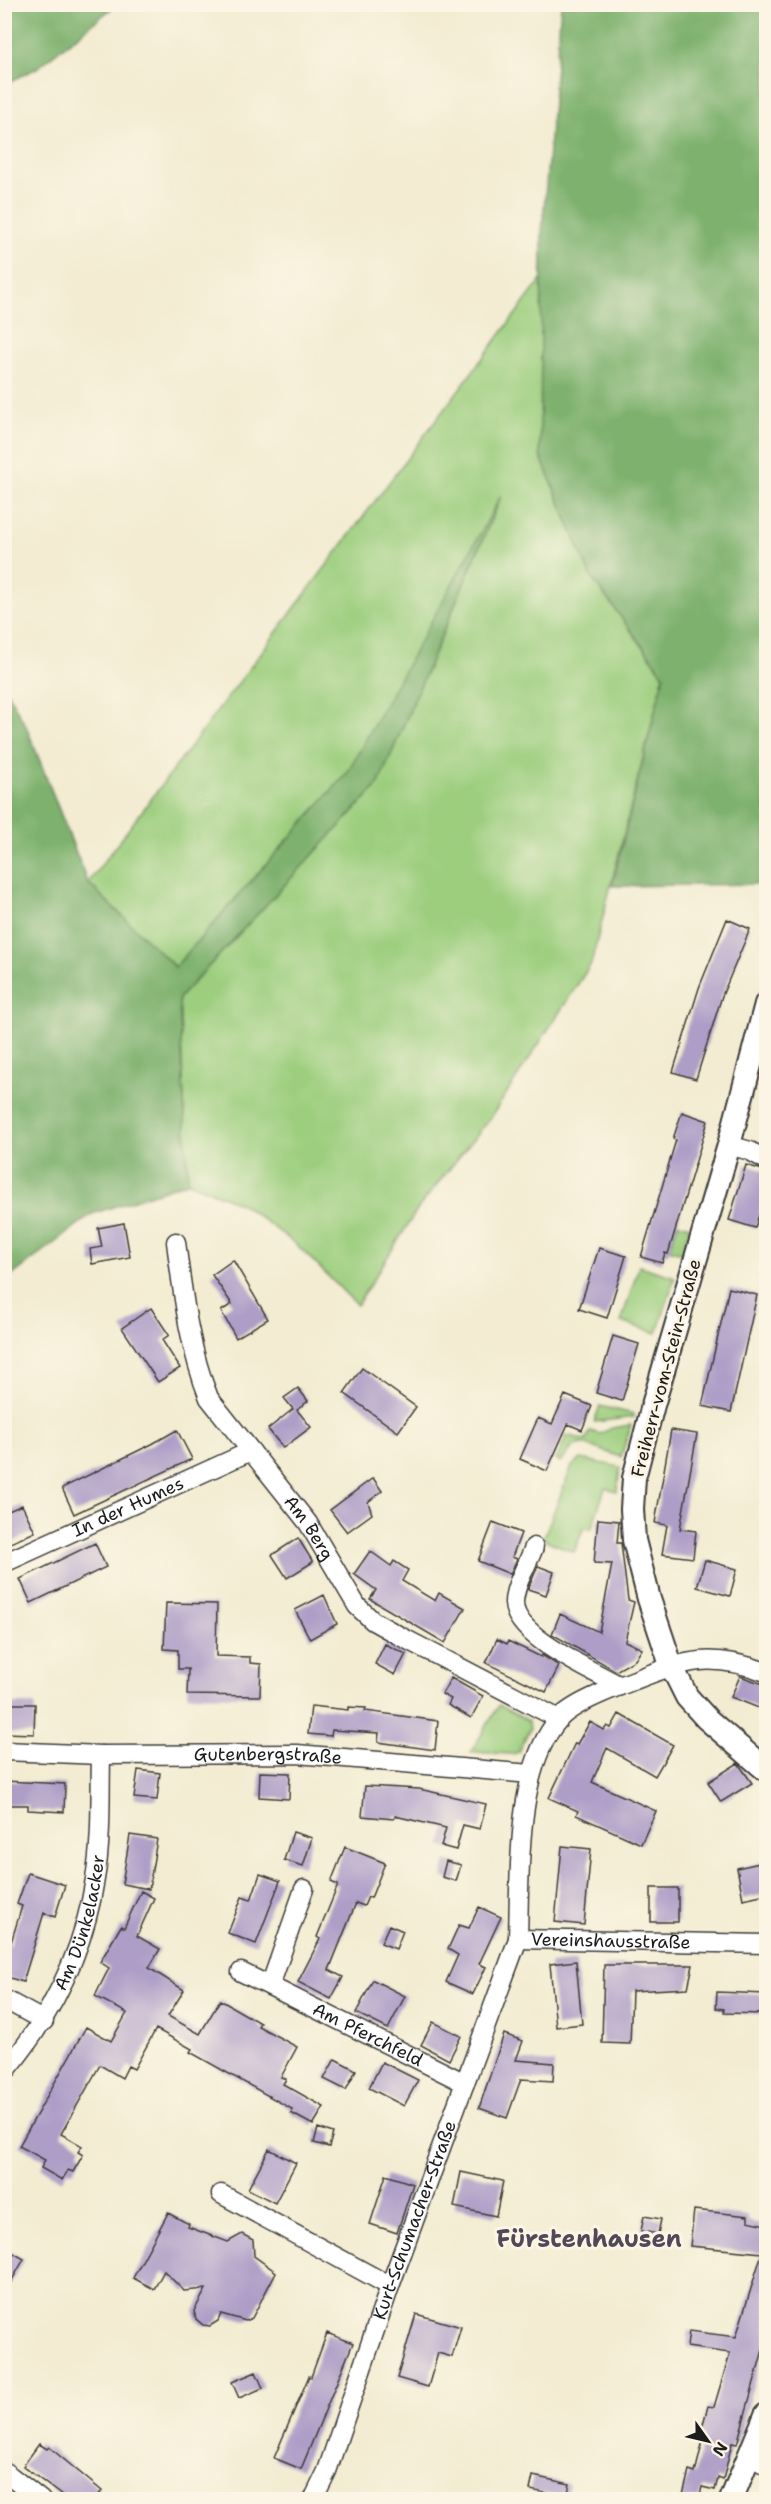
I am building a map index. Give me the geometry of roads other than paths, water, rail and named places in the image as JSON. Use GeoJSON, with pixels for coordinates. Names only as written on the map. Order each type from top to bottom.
{"type":"FeatureCollection","features":[{"type":"Feature","properties":{"kind":"street","name":"Freiherr-vom-Stein-Straße"},"geometry":{"type":"LineString","coordinates":[[766,1004],[729,1145],[634,1478],[634,1540],[649,1599],[670,1665],[687,1697],[707,1719],[766,1770]]}},
{"type":"Feature","properties":{"kind":"street"},"geometry":{"type":"LineString","coordinates":[[729,1145],[750,1151],[766,1160]]}},
{"type":"Feature","properties":{"kind":"street","name":"Am Berg"},"geometry":{"type":"LineString","coordinates":[[176,1242],[199,1373],[209,1398],[308,1523],[357,1606],[373,1621],[559,1719]]}},
{"type":"Feature","properties":{"kind":"street","name":"In der Humes"},"geometry":{"type":"LineString","coordinates":[[4,1563],[251,1450]]}},
{"type":"Feature","properties":{"kind":"street"},"geometry":{"type":"LineString","coordinates":[[534,1547],[516,1594],[514,1605],[520,1622],[537,1638],[620,1686]]}},
{"type":"Feature","properties":{"kind":"street"},"geometry":{"type":"LineString","coordinates":[[559,1719],[578,1706],[670,1665],[705,1659],[744,1664],[766,1672]]}},
{"type":"Feature","properties":{"kind":"street","name":"Vereinshausstraße"},"geometry":{"type":"LineString","coordinates":[[559,1719],[531,1774],[525,1805],[518,1939],[766,1944]]}},
{"type":"Feature","properties":{"kind":"street","name":"Gutenbergstraße"},"geometry":{"type":"LineString","coordinates":[[4,1751],[101,1755],[297,1754],[531,1774]]}},
{"type":"Feature","properties":{"kind":"street","name":"Am Dünkelacker"},"geometry":{"type":"LineString","coordinates":[[4,2073],[44,2021],[60,1991],[84,1924],[95,1881],[101,1755]]}},
{"type":"Feature","properties":{"kind":"street"},"geometry":{"type":"LineString","coordinates":[[270,1986],[304,1889]]}},
{"type":"Feature","properties":{"kind":"street","name":"Kurt-Schumacher-Straße"},"geometry":{"type":"LineString","coordinates":[[313,2499],[327,2471],[390,2286],[518,1939]]}},
{"type":"Feature","properties":{"kind":"street","name":"Am Pferchfeld"},"geometry":{"type":"LineString","coordinates":[[241,1972],[465,2084]]}},
{"type":"Feature","properties":{"kind":"street"},"geometry":{"type":"LineString","coordinates":[[4,1999],[44,2021]]}},
{"type":"Feature","properties":{"kind":"street"},"geometry":{"type":"LineString","coordinates":[[220,2194],[390,2286]]}},
{"type":"Feature","properties":{"kind":"street"},"geometry":{"type":"LineString","coordinates":[[731,2499],[758,2461],[766,2415]]}},
{"type":"Feature","properties":{"kind":"street"},"geometry":{"type":"LineString","coordinates":[[4,2471],[41,2499]]}},
{"type":"Feature","properties":{"kind":"district","name":"Fürstenhausen"},"geometry":{"type":"Point","coordinates":[589,2239]}}]}
